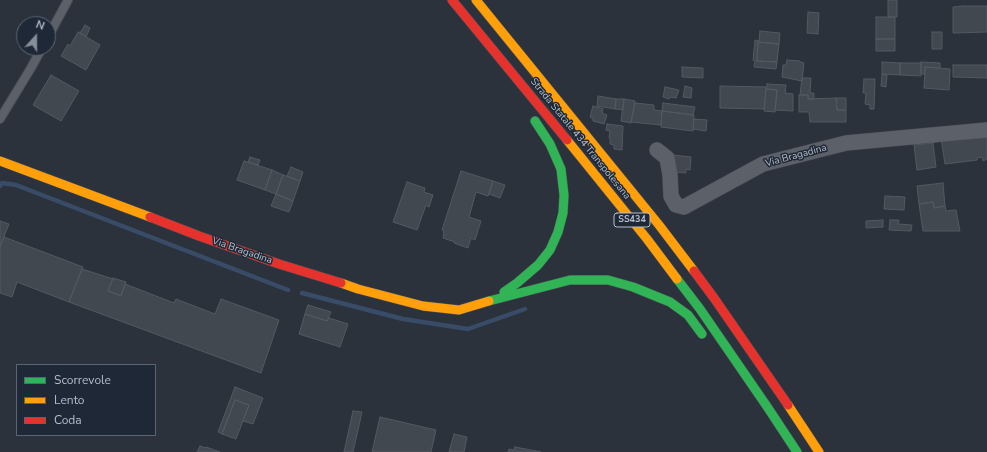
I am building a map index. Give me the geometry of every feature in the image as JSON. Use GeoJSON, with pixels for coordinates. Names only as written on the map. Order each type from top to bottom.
{"type":"FeatureCollection","features":[{"type":"Feature","properties":{"kind":"main road","name":"Strada Statale 434 Transpolesana"},"geometry":{"type":"LineString","coordinates":[[452,0],[652,246],[700,309],[768,408],[796,452]]}},
{"type":"Feature","properties":{"kind":"main road","name":"Strada Statale 434 Transpolesana"},"geometry":{"type":"LineString","coordinates":[[476,0],[659,225],[714,298],[819,452]]}},
{"type":"Feature","properties":{"kind":"main road"},"geometry":{"type":"LineString","coordinates":[[490,301],[517,283],[538,265],[550,250],[558,232],[563,214],[564,195],[561,169],[550,144],[529,113]]}},
{"type":"Feature","properties":{"kind":"main road","name":"Via Bragadina"},"geometry":{"type":"LineString","coordinates":[[0,161],[199,236],[279,264],[358,289],[423,306],[459,310],[570,280],[608,280],[633,287],[670,302],[688,315],[708,340]]}},
{"type":"Feature","properties":{"kind":"street","name":"Via Bragadina"},"geometry":{"type":"LineString","coordinates":[[657,150],[667,158],[670,175],[671,196],[676,205],[684,207],[763,164],[846,142],[987,130]]}},
{"type":"Feature","properties":{"kind":"lane"},"geometry":{"type":"LineString","coordinates":[[56,22],[68,0]]}},
{"type":"Feature","properties":{"kind":"lane"},"geometry":{"type":"LineString","coordinates":[[0,119],[37,56]]}},
{"type":"Feature","properties":{"kind":"building"},"geometry":{"type":"Polygon","coordinates":[[[888,0],[897,0],[897,17],[888,17],[888,0]]]}},
{"type":"Feature","properties":{"kind":"building"},"geometry":{"type":"Polygon","coordinates":[[[987,6],[987,32],[953,33],[953,7],[987,6]]]}},
{"type":"Feature","properties":{"kind":"building"},"geometry":{"type":"Polygon","coordinates":[[[808,12],[819,13],[818,34],[807,33],[808,12]]]}},
{"type":"Feature","properties":{"kind":"building"},"geometry":{"type":"Polygon","coordinates":[[[876,17],[895,17],[895,39],[876,39],[876,17]]]}},
{"type":"Feature","properties":{"kind":"building"},"geometry":{"type":"Polygon","coordinates":[[[85,25],[90,28],[86,37],[80,33],[85,25]]]}},
{"type":"Feature","properties":{"kind":"building"},"geometry":{"type":"Polygon","coordinates":[[[760,31],[780,33],[779,44],[758,42],[757,61],[777,62],[776,69],[754,67],[755,61],[753,60],[755,40],[759,41],[760,31]]]}},
{"type":"Feature","properties":{"kind":"building"},"geometry":{"type":"Polygon","coordinates":[[[78,32],[100,45],[86,70],[61,56],[68,44],[70,46],[78,32]]]}},
{"type":"Feature","properties":{"kind":"building"},"geometry":{"type":"Polygon","coordinates":[[[932,32],[942,32],[942,49],[932,49],[932,32]]]}},
{"type":"Feature","properties":{"kind":"building"},"geometry":{"type":"Polygon","coordinates":[[[876,39],[895,39],[895,51],[876,51],[876,39]]]}},
{"type":"Feature","properties":{"kind":"building"},"geometry":{"type":"Polygon","coordinates":[[[758,42],[779,44],[777,62],[757,61],[758,42]]]}},
{"type":"Feature","properties":{"kind":"building"},"geometry":{"type":"Polygon","coordinates":[[[787,60],[800,61],[804,63],[802,81],[782,77],[783,65],[786,65],[787,60]]]}},
{"type":"Feature","properties":{"kind":"building"},"geometry":{"type":"Polygon","coordinates":[[[882,62],[900,63],[900,75],[882,74],[882,62]]]}},
{"type":"Feature","properties":{"kind":"building"},"geometry":{"type":"Polygon","coordinates":[[[921,62],[940,63],[940,68],[925,67],[925,74],[921,74],[921,62]]]}},
{"type":"Feature","properties":{"kind":"building"},"geometry":{"type":"Polygon","coordinates":[[[900,63],[921,63],[921,76],[900,75],[900,63]]]}},
{"type":"Feature","properties":{"kind":"building"},"geometry":{"type":"Polygon","coordinates":[[[953,65],[987,65],[987,78],[953,77],[953,65]]]}},
{"type":"Feature","properties":{"kind":"building"},"geometry":{"type":"Polygon","coordinates":[[[682,67],[703,68],[703,78],[682,77],[682,67]]]}},
{"type":"Feature","properties":{"kind":"building"},"geometry":{"type":"Polygon","coordinates":[[[925,67],[950,69],[949,90],[924,88],[925,67]]]}},
{"type":"Feature","properties":{"kind":"building"},"geometry":{"type":"Polygon","coordinates":[[[882,74],[887,75],[886,87],[881,86],[882,74]]]}},
{"type":"Feature","properties":{"kind":"building"},"geometry":{"type":"Polygon","coordinates":[[[51,75],[79,91],[61,121],[33,105],[51,75]]]}},
{"type":"Feature","properties":{"kind":"building"},"geometry":{"type":"Polygon","coordinates":[[[802,78],[811,78],[810,93],[814,93],[814,99],[808,99],[808,95],[800,95],[802,78]]]}},
{"type":"Feature","properties":{"kind":"building"},"geometry":{"type":"Polygon","coordinates":[[[864,79],[875,79],[874,109],[870,109],[870,105],[865,104],[866,93],[863,93],[864,79]]]}},
{"type":"Feature","properties":{"kind":"building"},"geometry":{"type":"Polygon","coordinates":[[[767,84],[786,85],[785,93],[793,94],[793,111],[775,110],[777,90],[766,89],[764,109],[720,108],[720,86],[767,87],[767,84]]]}},
{"type":"Feature","properties":{"kind":"building"},"geometry":{"type":"Polygon","coordinates":[[[685,86],[692,88],[691,98],[683,97],[685,86]]]}},
{"type":"Feature","properties":{"kind":"building"},"geometry":{"type":"Polygon","coordinates":[[[665,87],[679,90],[676,98],[670,97],[669,99],[663,97],[665,87]]]}},
{"type":"Feature","properties":{"kind":"building"},"geometry":{"type":"Polygon","coordinates":[[[766,89],[777,90],[775,112],[764,111],[766,89]]]}},
{"type":"Feature","properties":{"kind":"building"},"geometry":{"type":"Polygon","coordinates":[[[799,95],[808,95],[808,99],[836,98],[837,110],[846,110],[846,122],[810,122],[809,112],[799,112],[799,95]]]}},
{"type":"Feature","properties":{"kind":"building"},"geometry":{"type":"Polygon","coordinates":[[[598,96],[616,99],[615,109],[597,106],[598,96]]]}},
{"type":"Feature","properties":{"kind":"building"},"geometry":{"type":"Polygon","coordinates":[[[836,98],[846,98],[846,110],[837,110],[836,98]]]}},
{"type":"Feature","properties":{"kind":"building"},"geometry":{"type":"Polygon","coordinates":[[[616,99],[624,99],[623,110],[615,109],[616,99]]]}},
{"type":"Feature","properties":{"kind":"building"},"geometry":{"type":"Polygon","coordinates":[[[624,99],[635,101],[631,123],[621,121],[624,99]]]}},
{"type":"Feature","properties":{"kind":"building"},"geometry":{"type":"Polygon","coordinates":[[[635,103],[654,105],[654,110],[662,111],[661,125],[631,122],[635,103]]]}},
{"type":"Feature","properties":{"kind":"building"},"geometry":{"type":"Polygon","coordinates":[[[663,103],[695,107],[693,115],[662,111],[663,103]]]}},
{"type":"Feature","properties":{"kind":"building"},"geometry":{"type":"Polygon","coordinates":[[[593,106],[603,109],[602,113],[607,115],[604,124],[593,121],[590,117],[593,106]]]}},
{"type":"Feature","properties":{"kind":"building"},"geometry":{"type":"Polygon","coordinates":[[[662,111],[694,115],[693,131],[661,127],[662,111]]]}},
{"type":"Feature","properties":{"kind":"building"},"geometry":{"type":"Polygon","coordinates":[[[694,119],[707,120],[706,131],[693,129],[694,119]]]}},
{"type":"Feature","properties":{"kind":"building"},"geometry":{"type":"Polygon","coordinates":[[[607,124],[623,126],[622,150],[614,149],[614,145],[610,144],[610,131],[606,130],[607,124]]]}},
{"type":"Feature","properties":{"kind":"building"},"geometry":{"type":"Polygon","coordinates":[[[987,135],[987,159],[983,161],[982,157],[977,158],[977,160],[945,164],[941,138],[987,135]]]}},
{"type":"Feature","properties":{"kind":"building"},"geometry":{"type":"Polygon","coordinates":[[[933,143],[936,167],[917,170],[914,145],[933,143]]]}},
{"type":"Feature","properties":{"kind":"building"},"geometry":{"type":"Polygon","coordinates":[[[673,155],[691,157],[690,170],[686,169],[686,173],[674,172],[673,155]]]}},
{"type":"Feature","properties":{"kind":"building"},"geometry":{"type":"Polygon","coordinates":[[[250,157],[260,160],[258,165],[248,162],[250,157]]]}},
{"type":"Feature","properties":{"kind":"building"},"geometry":{"type":"Polygon","coordinates":[[[244,161],[272,170],[265,190],[237,180],[244,161]]]}},
{"type":"Feature","properties":{"kind":"building"},"geometry":{"type":"Polygon","coordinates":[[[291,167],[303,172],[300,181],[287,176],[291,167]]]}},
{"type":"Feature","properties":{"kind":"building"},"geometry":{"type":"Polygon","coordinates":[[[272,170],[283,175],[276,194],[265,190],[272,170]]]}},
{"type":"Feature","properties":{"kind":"building"},"geometry":{"type":"Polygon","coordinates":[[[461,171],[493,181],[488,196],[476,192],[469,217],[481,221],[475,240],[471,238],[468,248],[443,238],[444,231],[442,230],[461,171]]]}},
{"type":"Feature","properties":{"kind":"building"},"geometry":{"type":"Polygon","coordinates":[[[283,175],[300,181],[293,201],[276,194],[283,175]]]}},
{"type":"Feature","properties":{"kind":"building"},"geometry":{"type":"Polygon","coordinates":[[[493,181],[505,185],[500,198],[489,194],[493,181]]]}},
{"type":"Feature","properties":{"kind":"building"},"geometry":{"type":"Polygon","coordinates":[[[407,182],[425,188],[424,192],[433,195],[429,207],[426,205],[417,230],[393,222],[407,182]]]}},
{"type":"Feature","properties":{"kind":"building"},"geometry":{"type":"Polygon","coordinates":[[[943,183],[945,206],[934,208],[933,202],[919,204],[917,186],[943,183]]]}},
{"type":"Feature","properties":{"kind":"building"},"geometry":{"type":"Polygon","coordinates":[[[276,194],[293,201],[289,212],[271,206],[276,194]]]}},
{"type":"Feature","properties":{"kind":"building"},"geometry":{"type":"Polygon","coordinates":[[[885,196],[905,197],[904,210],[884,209],[885,196]]]}},
{"type":"Feature","properties":{"kind":"building"},"geometry":{"type":"Polygon","coordinates":[[[933,202],[934,208],[945,206],[946,211],[956,210],[960,231],[923,231],[919,204],[933,202]]]}},
{"type":"Feature","properties":{"kind":"building"},"geometry":{"type":"Polygon","coordinates":[[[883,220],[883,227],[866,228],[866,221],[883,220]]]}},
{"type":"Feature","properties":{"kind":"building"},"geometry":{"type":"Polygon","coordinates":[[[890,220],[899,220],[898,224],[912,225],[911,231],[889,230],[890,220]]]}},
{"type":"Feature","properties":{"kind":"building"},"geometry":{"type":"Polygon","coordinates":[[[0,221],[9,224],[0,247],[0,221]]]}},
{"type":"Feature","properties":{"kind":"building"},"geometry":{"type":"Polygon","coordinates":[[[4,237],[83,267],[69,302],[17,282],[12,297],[0,293],[0,247],[4,237]]]}},
{"type":"Feature","properties":{"kind":"building"},"geometry":{"type":"Polygon","coordinates":[[[82,269],[113,279],[108,291],[121,296],[125,284],[174,303],[176,299],[215,314],[221,299],[279,320],[261,373],[69,302],[82,269]]]}},
{"type":"Feature","properties":{"kind":"building"},"geometry":{"type":"Polygon","coordinates":[[[113,278],[126,282],[121,296],[108,291],[113,278]]]}},
{"type":"Feature","properties":{"kind":"building"},"geometry":{"type":"Polygon","coordinates":[[[308,305],[331,312],[327,321],[305,314],[308,305]]]}},
{"type":"Feature","properties":{"kind":"building"},"geometry":{"type":"Polygon","coordinates":[[[305,314],[327,321],[329,318],[348,324],[340,347],[299,334],[305,314]]]}},
{"type":"Feature","properties":{"kind":"building"},"geometry":{"type":"Polygon","coordinates":[[[235,387],[263,398],[253,424],[243,421],[249,405],[235,400],[222,434],[218,432],[235,387]]]}},
{"type":"Feature","properties":{"kind":"building"},"geometry":{"type":"Polygon","coordinates":[[[235,400],[249,405],[236,439],[222,434],[235,400]]]}},
{"type":"Feature","properties":{"kind":"building"},"geometry":{"type":"Polygon","coordinates":[[[353,411],[362,412],[353,452],[344,452],[353,411]]]}},
{"type":"Feature","properties":{"kind":"building"},"geometry":{"type":"Polygon","coordinates":[[[380,417],[436,430],[431,452],[372,452],[380,417]]]}},
{"type":"Feature","properties":{"kind":"building"},"geometry":{"type":"Polygon","coordinates":[[[454,434],[467,437],[464,452],[449,452],[454,434]]]}},
{"type":"Feature","properties":{"kind":"building"},"geometry":{"type":"Polygon","coordinates":[[[200,446],[206,447],[220,452],[197,452],[200,446]]]}},
{"type":"Feature","properties":{"kind":"building"},"geometry":{"type":"Polygon","coordinates":[[[515,447],[541,452],[508,452],[509,449],[514,450],[515,447]]]}},
{"type":"Feature","properties":{"kind":"waterway"},"geometry":{"type":"LineString","coordinates":[[0,186],[2,183],[16,185],[288,290]]}},
{"type":"Feature","properties":{"kind":"waterway"},"geometry":{"type":"LineString","coordinates":[[302,293],[403,319],[468,329],[525,309]]}},
{"type":"Feature","properties":{"kind":"traffic: fast"},"geometry":{"type":"LineString","coordinates":[[504,292],[538,265],[550,250],[558,232],[563,213],[564,195],[561,169],[550,144],[535,121]]}},
{"type":"Feature","properties":{"kind":"traffic: fast"},"geometry":{"type":"LineString","coordinates":[[677,279],[700,309],[797,452]]}},
{"type":"Feature","properties":{"kind":"traffic: fast"},"geometry":{"type":"LineString","coordinates":[[489,301],[570,280],[608,280],[633,287],[670,302],[688,315],[702,334]]}},
{"type":"Feature","properties":{"kind":"traffic: slow"},"geometry":{"type":"LineString","coordinates":[[476,0],[659,225],[694,271]]}},
{"type":"Feature","properties":{"kind":"traffic: slow"},"geometry":{"type":"LineString","coordinates":[[567,140],[647,239],[677,279]]}},
{"type":"Feature","properties":{"kind":"traffic: slow"},"geometry":{"type":"LineString","coordinates":[[0,161],[150,217]]}},
{"type":"Feature","properties":{"kind":"traffic: slow"},"geometry":{"type":"LineString","coordinates":[[341,283],[423,306],[459,310],[489,301]]}},
{"type":"Feature","properties":{"kind":"traffic: slow"},"geometry":{"type":"LineString","coordinates":[[788,405],[819,452]]}},
{"type":"Feature","properties":{"kind":"traffic: jam"},"geometry":{"type":"LineString","coordinates":[[452,0],[567,140]]}},
{"type":"Feature","properties":{"kind":"traffic: jam"},"geometry":{"type":"LineString","coordinates":[[150,217],[279,264],[341,283]]}},
{"type":"Feature","properties":{"kind":"traffic: jam"},"geometry":{"type":"LineString","coordinates":[[694,271],[788,405]]}}]}
